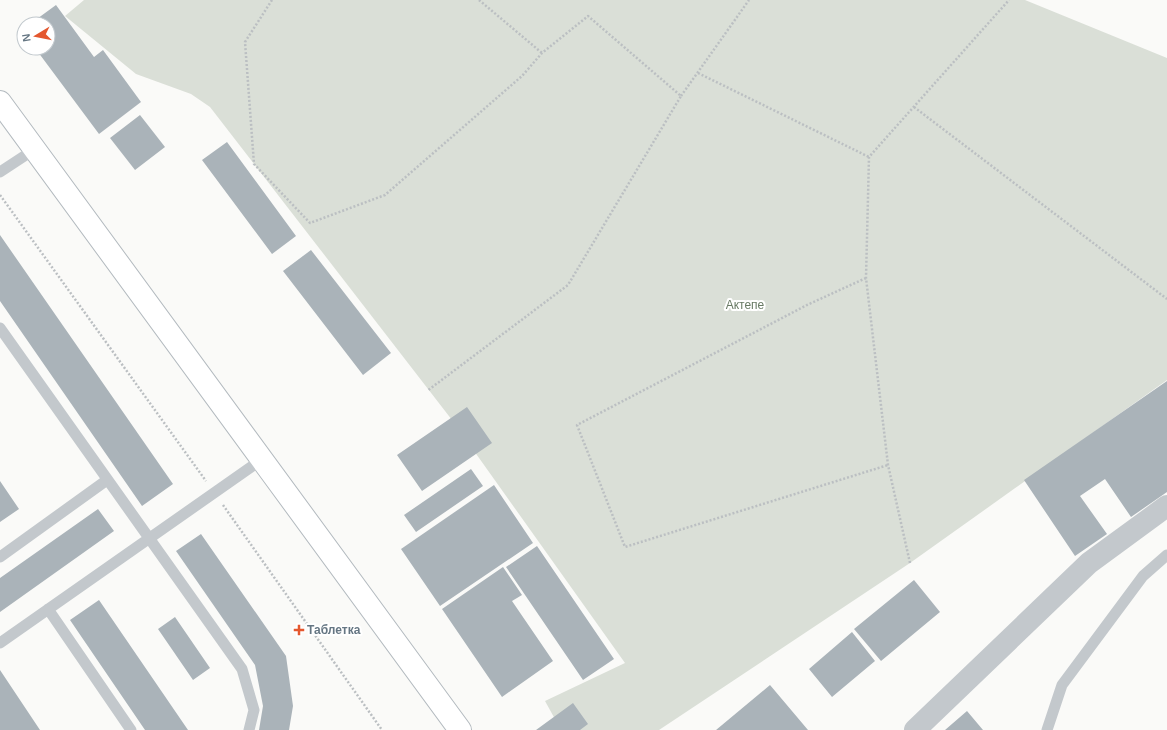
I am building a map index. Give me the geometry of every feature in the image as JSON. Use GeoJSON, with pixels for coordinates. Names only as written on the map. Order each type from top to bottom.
{"type":"FeatureCollection","features":[{"type":"Feature","properties":{"kind":"street"},"geometry":{"type":"LineString","coordinates":[[0,102],[460,730]]}},
{"type":"Feature","properties":{"kind":"street"},"geometry":{"type":"LineString","coordinates":[[915,730],[1089,563],[1167,506]]}},
{"type":"Feature","properties":{"kind":"lane"},"geometry":{"type":"LineString","coordinates":[[0,172],[35,149]]}},
{"type":"Feature","properties":{"kind":"lane"},"geometry":{"type":"LineString","coordinates":[[0,328],[242,669],[254,710],[249,730]]}},
{"type":"Feature","properties":{"kind":"lane"},"geometry":{"type":"LineString","coordinates":[[0,643],[261,460]]}},
{"type":"Feature","properties":{"kind":"lane"},"geometry":{"type":"LineString","coordinates":[[0,557],[107,480]]}},
{"type":"Feature","properties":{"kind":"lane"},"geometry":{"type":"LineString","coordinates":[[1047,730],[1062,685],[1143,576],[1167,555]]}},
{"type":"Feature","properties":{"kind":"lane"},"geometry":{"type":"LineString","coordinates":[[48,609],[131,730]]}},
{"type":"Feature","properties":{"kind":"path"},"geometry":{"type":"LineString","coordinates":[[272,0],[245,42],[254,164],[310,223],[385,195],[522,76],[542,53],[588,16],[681,96]]}},
{"type":"Feature","properties":{"kind":"path"},"geometry":{"type":"LineString","coordinates":[[479,0],[542,53]]}},
{"type":"Feature","properties":{"kind":"path"},"geometry":{"type":"LineString","coordinates":[[427,391],[568,285],[681,96],[749,0]]}},
{"type":"Feature","properties":{"kind":"path"},"geometry":{"type":"LineString","coordinates":[[910,563],[888,465],[866,278],[869,157],[1009,0]]}},
{"type":"Feature","properties":{"kind":"path"},"geometry":{"type":"LineString","coordinates":[[698,73],[869,157]]}},
{"type":"Feature","properties":{"kind":"path"},"geometry":{"type":"LineString","coordinates":[[914,107],[1167,299]]}},
{"type":"Feature","properties":{"kind":"path"},"geometry":{"type":"LineString","coordinates":[[0,195],[382,730]]}},
{"type":"Feature","properties":{"kind":"path"},"geometry":{"type":"LineString","coordinates":[[866,278],[807,305],[577,425],[625,547],[888,465]]}},
{"type":"Feature","properties":{"kind":"green space","name":"Актепе"},"geometry":{"type":"Polygon","coordinates":[[[84,0],[1025,0],[1167,58],[1167,380],[910,563],[659,730],[561,730],[545,701],[625,663],[452,420],[210,107],[191,94],[136,74],[65,16],[84,0]]]}},
{"type":"Feature","properties":{"kind":"building"},"geometry":{"type":"Polygon","coordinates":[[[56,5],[94,57],[103,50],[141,102],[99,134],[41,56],[56,56],[56,16],[41,16],[56,5]]]}},
{"type":"Feature","properties":{"kind":"building"},"geometry":{"type":"Polygon","coordinates":[[[140,115],[165,147],[135,170],[110,138],[140,115]]]}},
{"type":"Feature","properties":{"kind":"building"},"geometry":{"type":"Polygon","coordinates":[[[227,142],[296,236],[272,254],[202,160],[227,142]]]}},
{"type":"Feature","properties":{"kind":"building"},"geometry":{"type":"Polygon","coordinates":[[[0,235],[173,484],[142,506],[0,301],[0,235]]]}},
{"type":"Feature","properties":{"kind":"building"},"geometry":{"type":"Polygon","coordinates":[[[311,250],[391,353],[363,375],[283,271],[311,250]]]}},
{"type":"Feature","properties":{"kind":"building"},"geometry":{"type":"Polygon","coordinates":[[[1167,381],[1167,492],[1131,517],[1105,479],[1080,496],[1107,534],[1075,556],[1024,480],[1167,381]]]}},
{"type":"Feature","properties":{"kind":"building"},"geometry":{"type":"Polygon","coordinates":[[[467,407],[492,443],[422,491],[397,455],[467,407]]]}},
{"type":"Feature","properties":{"kind":"building"},"geometry":{"type":"Polygon","coordinates":[[[471,469],[483,486],[416,532],[404,515],[471,469]]]}},
{"type":"Feature","properties":{"kind":"building"},"geometry":{"type":"Polygon","coordinates":[[[0,481],[19,509],[0,522],[0,481]]]}},
{"type":"Feature","properties":{"kind":"building"},"geometry":{"type":"Polygon","coordinates":[[[494,485],[533,543],[440,606],[401,549],[494,485]]]}},
{"type":"Feature","properties":{"kind":"building"},"geometry":{"type":"Polygon","coordinates":[[[98,509],[114,531],[0,612],[0,578],[98,509]]]}},
{"type":"Feature","properties":{"kind":"building"},"geometry":{"type":"Polygon","coordinates":[[[201,534],[286,656],[293,706],[289,730],[259,730],[263,706],[255,665],[176,551],[201,534]]]}},
{"type":"Feature","properties":{"kind":"building"},"geometry":{"type":"Polygon","coordinates":[[[537,546],[614,659],[583,680],[506,567],[537,546]]]}},
{"type":"Feature","properties":{"kind":"building"},"geometry":{"type":"Polygon","coordinates":[[[503,567],[522,595],[512,601],[553,661],[502,697],[442,609],[503,567]]]}},
{"type":"Feature","properties":{"kind":"building"},"geometry":{"type":"Polygon","coordinates":[[[914,580],[940,612],[881,661],[854,629],[914,580]]]}},
{"type":"Feature","properties":{"kind":"building"},"geometry":{"type":"Polygon","coordinates":[[[99,600],[188,730],[145,730],[70,620],[99,600]]]}},
{"type":"Feature","properties":{"kind":"building"},"geometry":{"type":"Polygon","coordinates":[[[175,617],[210,668],[193,680],[158,629],[175,617]]]}},
{"type":"Feature","properties":{"kind":"building"},"geometry":{"type":"Polygon","coordinates":[[[852,632],[875,661],[832,697],[809,669],[852,632]]]}},
{"type":"Feature","properties":{"kind":"building"},"geometry":{"type":"Polygon","coordinates":[[[0,670],[40,730],[0,730],[0,670]]]}},
{"type":"Feature","properties":{"kind":"building"},"geometry":{"type":"Polygon","coordinates":[[[770,685],[808,730],[716,730],[770,685]]]}},
{"type":"Feature","properties":{"kind":"building"},"geometry":{"type":"Polygon","coordinates":[[[573,703],[588,724],[580,730],[536,730],[573,703]]]}},
{"type":"Feature","properties":{"kind":"building"},"geometry":{"type":"Polygon","coordinates":[[[967,711],[983,730],[945,730],[967,711]]]}},
{"type":"Feature","properties":{"kind":"place","name":"Таблетка"},"geometry":{"type":"Point","coordinates":[299,630]}}]}
